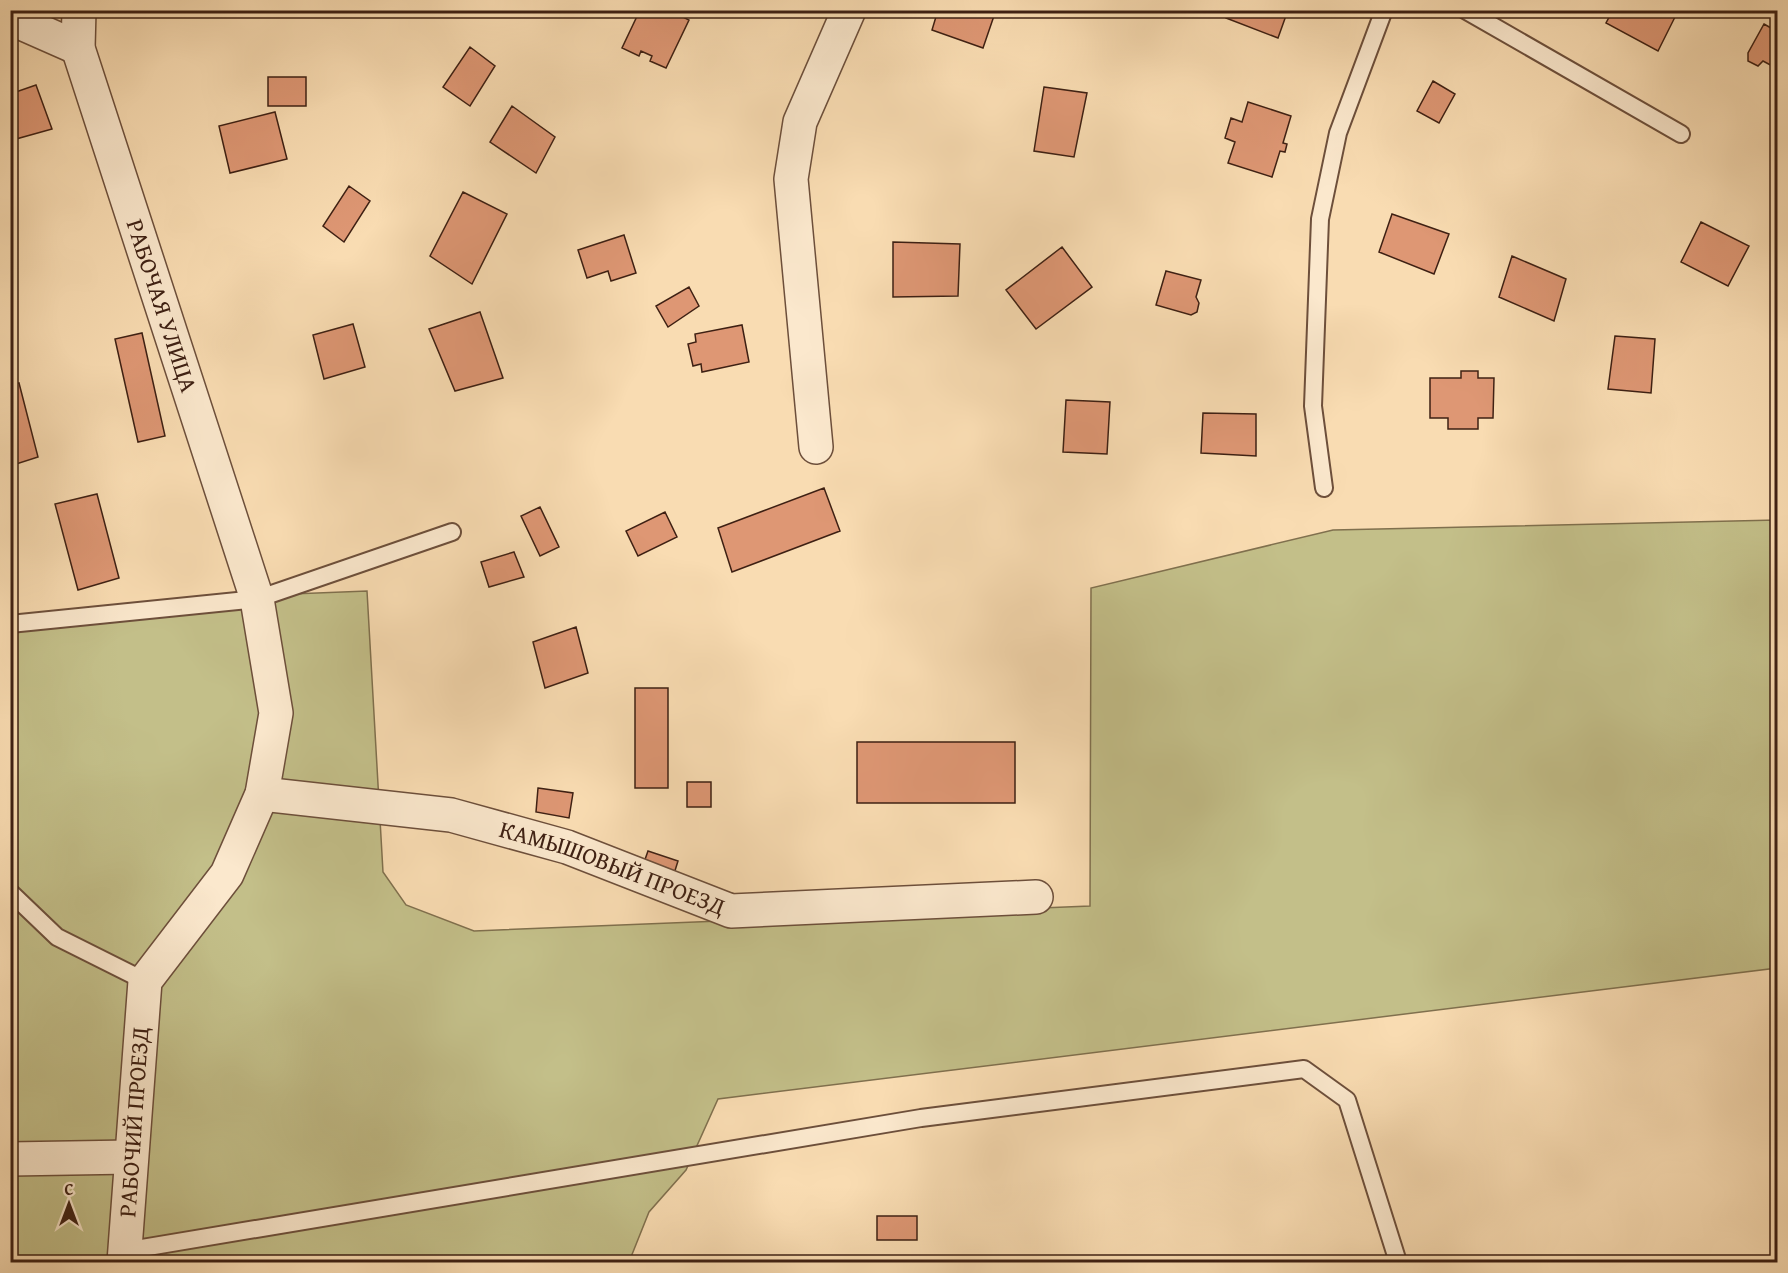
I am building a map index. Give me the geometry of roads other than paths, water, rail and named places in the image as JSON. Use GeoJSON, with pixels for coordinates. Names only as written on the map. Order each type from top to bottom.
{"type":"FeatureCollection","features":[{"type":"Feature","properties":{"kind":"street","name":"РАБОЧАЯ УЛИЦА"},"geometry":{"type":"LineString","coordinates":[[79,10],[78,48],[257,599],[276,712],[262,794],[227,874],[145,981]]}},
{"type":"Feature","properties":{"kind":"street"},"geometry":{"type":"LineString","coordinates":[[816,447],[791,179],[800,122],[849,10]]}},
{"type":"Feature","properties":{"kind":"street"},"geometry":{"type":"LineString","coordinates":[[10,18],[78,48]]}},
{"type":"Feature","properties":{"kind":"street","name":"КАМЫШОВЫЙ ПРОЕЗД"},"geometry":{"type":"LineString","coordinates":[[262,794],[451,815],[567,847],[731,911],[1036,897]]}},
{"type":"Feature","properties":{"kind":"street","name":"РАБОЧИЙ ПРОЕЗД"},"geometry":{"type":"LineString","coordinates":[[124,1257],[145,981]]}},
{"type":"Feature","properties":{"kind":"street"},"geometry":{"type":"LineString","coordinates":[[10,1159],[130,1157]]}},
{"type":"Feature","properties":{"kind":"lane"},"geometry":{"type":"LineString","coordinates":[[1324,488],[1313,406],[1320,219],[1338,133],[1384,10]]}},
{"type":"Feature","properties":{"kind":"lane"},"geometry":{"type":"LineString","coordinates":[[1465,10],[1680,134]]}},
{"type":"Feature","properties":{"kind":"lane"},"geometry":{"type":"LineString","coordinates":[[10,624],[257,599],[452,532]]}},
{"type":"Feature","properties":{"kind":"lane"},"geometry":{"type":"LineString","coordinates":[[10,892],[57,937],[145,981]]}},
{"type":"Feature","properties":{"kind":"lane"},"geometry":{"type":"LineString","coordinates":[[124,1257],[921,1118],[1304,1069],[1347,1100],[1398,1263]]}}]}
